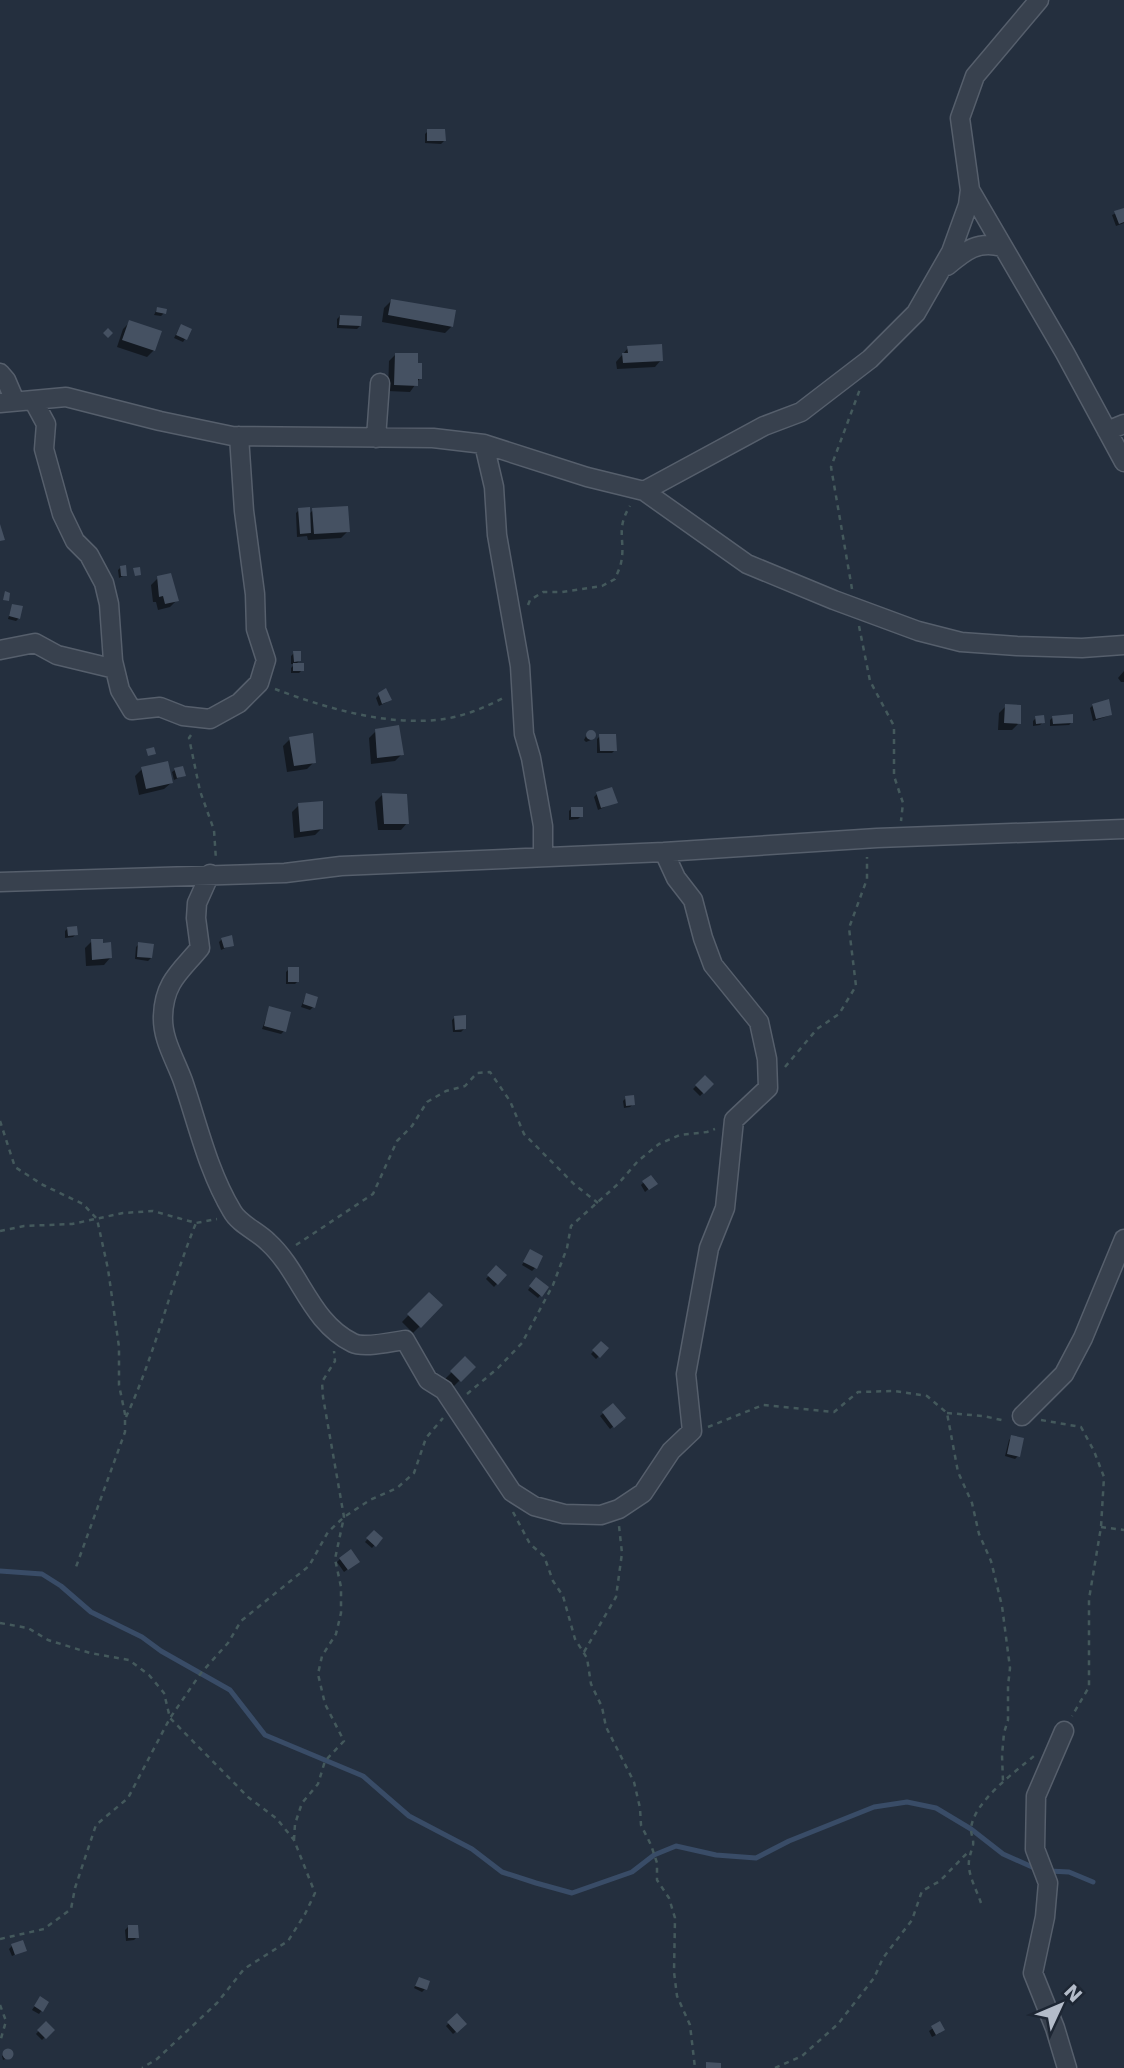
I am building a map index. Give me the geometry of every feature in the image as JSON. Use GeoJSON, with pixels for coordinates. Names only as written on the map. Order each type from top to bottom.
{"type":"FeatureCollection","features":[{"type":"Feature","properties":{"kind":"street"},"geometry":{"type":"LineString","coordinates":[[644,491],[764,426],[800,412],[870,359],[916,313],[951,252],[968,205],[970,190],[960,118],[975,76],[1039,0]]}},
{"type":"Feature","properties":{"kind":"street"},"geometry":{"type":"LineString","coordinates":[[970,190],[1124,462]]}},
{"type":"Feature","properties":{"kind":"street"},"geometry":{"type":"LineString","coordinates":[[939,273],[970,247],[989,243],[1002,247]]}},
{"type":"Feature","properties":{"kind":"street"},"geometry":{"type":"LineString","coordinates":[[0,373],[6,380],[7,402],[66,397],[160,421],[239,436],[433,438],[484,444],[587,477],[644,491],[747,564],[918,631],[961,642],[1017,646],[1082,648],[1124,645]]}},
{"type":"Feature","properties":{"kind":"street"},"geometry":{"type":"LineString","coordinates":[[376,438],[380,383]]}},
{"type":"Feature","properties":{"kind":"street"},"geometry":{"type":"LineString","coordinates":[[33,400],[46,424],[44,449],[62,514],[75,541],[89,555],[104,583],[109,604],[115,668],[120,690],[132,710],[160,707],[183,716],[210,719],[239,703],[258,683],[266,660],[256,629],[239,436]]}},
{"type":"Feature","properties":{"kind":"street"},"geometry":{"type":"LineString","coordinates":[[1107,431],[1124,424]]}},
{"type":"Feature","properties":{"kind":"street"},"geometry":{"type":"LineString","coordinates":[[484,444],[494,487],[497,535],[520,666],[524,734],[543,826],[543,857]]}},
{"type":"Feature","properties":{"kind":"street"},"geometry":{"type":"LineString","coordinates":[[0,650],[35,643],[57,655],[115,668]]}},
{"type":"Feature","properties":{"kind":"street"},"geometry":{"type":"LineString","coordinates":[[0,883],[285,873],[341,866],[664,852],[877,838],[1124,829]]}},
{"type":"Feature","properties":{"kind":"street"},"geometry":{"type":"LineString","coordinates":[[210,874],[197,903],[200,948],[169,984],[163,1012],[163,1033],[177,1064],[214,1177],[233,1214],[270,1243],[318,1314],[330,1327],[356,1345],[405,1340],[428,1380],[444,1390],[512,1492],[534,1506],[564,1514],[601,1515],[618,1509],[643,1493],[671,1451],[692,1431],[686,1374],[709,1248],[724,1208],[734,1120],[768,1088],[767,1059],[759,1022],[713,965],[693,900],[676,878],[664,852]]}},
{"type":"Feature","properties":{"kind":"street"},"geometry":{"type":"LineString","coordinates":[[1022,1416],[1064,1374],[1083,1338],[1124,1239]]}},
{"type":"Feature","properties":{"kind":"street"},"geometry":{"type":"LineString","coordinates":[[1063,1731],[1036,1796],[1035,1849],[1048,1883],[1045,1917],[1033,1972],[1068,2068]]}},
{"type":"Feature","properties":{"kind":"path"},"geometry":{"type":"LineString","coordinates":[[513,629],[524,616],[530,600],[542,592],[602,586],[615,579],[622,561],[620,533],[624,516],[636,496],[644,491]]}},
{"type":"Feature","properties":{"kind":"path"},"geometry":{"type":"LineString","coordinates":[[258,683],[326,706],[416,721],[446,719],[484,708],[521,690]]}},
{"type":"Feature","properties":{"kind":"path"},"geometry":{"type":"LineString","coordinates":[[210,719],[188,738],[216,844],[216,860],[210,874]]}},
{"type":"Feature","properties":{"kind":"path"},"geometry":{"type":"LineString","coordinates":[[768,1088],[817,1029],[839,1014],[856,986],[849,928],[867,879],[867,858],[877,838]]}},
{"type":"Feature","properties":{"kind":"path"},"geometry":{"type":"LineString","coordinates":[[279,1255],[373,1194],[397,1142],[412,1126],[426,1102],[446,1091],[464,1086],[477,1073],[490,1072],[509,1101],[524,1133],[575,1185],[598,1203]]}},
{"type":"Feature","properties":{"kind":"path"},"geometry":{"type":"LineString","coordinates":[[0,1939],[44,1929],[71,1909],[75,1888],[96,1825],[128,1798],[170,1718],[201,1673],[228,1643],[242,1621],[309,1566],[328,1532],[344,1517],[370,1500],[397,1488],[414,1473],[426,1438],[453,1405],[498,1368],[522,1343],[553,1285],[567,1248],[571,1226],[659,1144],[680,1135],[707,1132],[734,1120]]}},
{"type":"Feature","properties":{"kind":"path"},"geometry":{"type":"LineString","coordinates":[[0,1121],[15,1167],[43,1185],[83,1204],[97,1219],[108,1269],[119,1347],[119,1385],[125,1432],[76,1567]]}},
{"type":"Feature","properties":{"kind":"path"},"geometry":{"type":"LineString","coordinates":[[0,1231],[24,1226],[72,1224],[123,1213],[153,1211],[196,1223],[233,1214]]}},
{"type":"Feature","properties":{"kind":"path"},"geometry":{"type":"LineString","coordinates":[[125,1420],[141,1384],[196,1223]]}},
{"type":"Feature","properties":{"kind":"path"},"geometry":{"type":"LineString","coordinates":[[294,1840],[295,1824],[302,1804],[318,1784],[325,1760],[344,1741],[325,1704],[318,1674],[322,1656],[336,1634],[341,1613],[341,1587],[335,1559],[344,1517],[323,1397],[323,1382],[335,1361],[330,1327]]}},
{"type":"Feature","properties":{"kind":"path"},"geometry":{"type":"LineString","coordinates":[[692,1431],[713,1426],[763,1405],[834,1412],[858,1392],[894,1391],[927,1396],[947,1413],[983,1416],[1013,1423],[1022,1416],[1081,1427],[1104,1477],[1101,1527],[1088,1599],[1089,1687],[1063,1731]]}},
{"type":"Feature","properties":{"kind":"path"},"geometry":{"type":"LineString","coordinates":[[947,1413],[958,1472],[972,1503],[1002,1606],[1010,1668],[1008,1720],[1002,1755],[1003,1782]]}},
{"type":"Feature","properties":{"kind":"path"},"geometry":{"type":"LineString","coordinates":[[512,1492],[513,1514],[530,1544],[544,1556],[553,1581],[563,1596],[575,1639],[587,1658],[591,1684],[602,1707],[606,1727],[634,1782],[641,1825],[657,1863],[657,1880],[669,1898],[675,1919],[674,1972],[677,1996],[690,2025],[695,2068]]}},
{"type":"Feature","properties":{"kind":"path"},"geometry":{"type":"LineString","coordinates":[[584,1652],[616,1597],[622,1553],[618,1509]]}},
{"type":"Feature","properties":{"kind":"path"},"geometry":{"type":"LineString","coordinates":[[1101,1527],[1124,1530]]}},
{"type":"Feature","properties":{"kind":"path"},"geometry":{"type":"LineString","coordinates":[[0,1623],[28,1628],[48,1640],[90,1653],[129,1661],[149,1675],[164,1693],[170,1718],[248,1797],[277,1819],[294,1840],[315,1893],[288,1941],[244,1969],[217,2003],[157,2059],[142,2068]]}},
{"type":"Feature","properties":{"kind":"path"},"geometry":{"type":"LineString","coordinates":[[775,2068],[802,2056],[838,2024],[874,1978],[883,1958],[912,1920],[922,1891],[940,1881],[971,1849],[974,1843],[971,1829],[978,1811],[1003,1782],[1042,1749]]}},
{"type":"Feature","properties":{"kind":"path"},"geometry":{"type":"LineString","coordinates":[[971,1849],[969,1866],[981,1903]]}},
{"type":"Feature","properties":{"kind":"path"},"geometry":{"type":"LineString","coordinates":[[0,2005],[6,2021],[0,2042]]}},
{"type":"Feature","properties":{"kind":"building"},"geometry":{"type":"Polygon","coordinates":[[[427,129],[445,129],[446,141],[427,141],[427,129]]]}},
{"type":"Feature","properties":{"kind":"building"},"geometry":{"type":"Polygon","coordinates":[[[1124,208],[1124,222],[1119,224],[1114,211],[1124,208]]]}},
{"type":"Feature","properties":{"kind":"building"},"geometry":{"type":"Polygon","coordinates":[[[391,299],[456,310],[453,327],[388,315],[391,299]]]}},
{"type":"Feature","properties":{"kind":"building"},"geometry":{"type":"Polygon","coordinates":[[[157,307],[167,309],[166,314],[156,312],[157,307]]]}},
{"type":"Feature","properties":{"kind":"building"},"geometry":{"type":"Polygon","coordinates":[[[340,315],[362,316],[361,326],[339,325],[340,315]]]}},
{"type":"Feature","properties":{"kind":"building"},"geometry":{"type":"Polygon","coordinates":[[[129,320],[162,331],[155,351],[122,340],[129,320]]]}},
{"type":"Feature","properties":{"kind":"building"},"geometry":{"type":"Polygon","coordinates":[[[181,324],[192,329],[187,340],[176,335],[181,324]]]}},
{"type":"Feature","properties":{"kind":"building"},"geometry":{"type":"Polygon","coordinates":[[[108,328],[113,333],[108,338],[103,333],[108,328]]]}},
{"type":"Feature","properties":{"kind":"building"},"geometry":{"type":"Polygon","coordinates":[[[662,344],[663,361],[623,363],[622,353],[628,353],[627,346],[662,344]]]}},
{"type":"Feature","properties":{"kind":"building"},"geometry":{"type":"Polygon","coordinates":[[[395,353],[418,353],[418,363],[422,363],[422,379],[418,379],[418,386],[394,385],[395,353]]]}},
{"type":"Feature","properties":{"kind":"building"},"geometry":{"type":"Polygon","coordinates":[[[348,506],[350,532],[314,534],[312,508],[348,506]]]}},
{"type":"Feature","properties":{"kind":"building"},"geometry":{"type":"Polygon","coordinates":[[[310,507],[311,533],[300,534],[298,508],[310,507]]]}},
{"type":"Feature","properties":{"kind":"building"},"geometry":{"type":"Polygon","coordinates":[[[0,524],[5,540],[0,541],[0,524]]]}},
{"type":"Feature","properties":{"kind":"building"},"geometry":{"type":"Polygon","coordinates":[[[126,565],[127,576],[121,576],[120,566],[126,565]]]}},
{"type":"Feature","properties":{"kind":"building"},"geometry":{"type":"Polygon","coordinates":[[[140,567],[141,575],[135,576],[133,568],[140,567]]]}},
{"type":"Feature","properties":{"kind":"building"},"geometry":{"type":"Polygon","coordinates":[[[171,573],[179,601],[165,604],[163,596],[159,597],[157,576],[171,573]]]}},
{"type":"Feature","properties":{"kind":"building"},"geometry":{"type":"Polygon","coordinates":[[[5,591],[10,593],[9,601],[3,600],[5,591]]]}},
{"type":"Feature","properties":{"kind":"building"},"geometry":{"type":"Polygon","coordinates":[[[12,604],[23,606],[20,619],[9,616],[12,604]]]}},
{"type":"Feature","properties":{"kind":"building"},"geometry":{"type":"Polygon","coordinates":[[[293,651],[301,651],[301,661],[294,662],[293,651]]]}},
{"type":"Feature","properties":{"kind":"building"},"geometry":{"type":"Polygon","coordinates":[[[293,663],[304,663],[304,671],[293,671],[293,663]]]}},
{"type":"Feature","properties":{"kind":"building"},"geometry":{"type":"Polygon","coordinates":[[[386,688],[392,700],[382,704],[378,693],[386,688]]]}},
{"type":"Feature","properties":{"kind":"building"},"geometry":{"type":"Polygon","coordinates":[[[1109,699],[1112,715],[1096,719],[1092,704],[1109,699]]]}},
{"type":"Feature","properties":{"kind":"building"},"geometry":{"type":"Polygon","coordinates":[[[1005,704],[1021,705],[1021,724],[1004,723],[1005,704]]]}},
{"type":"Feature","properties":{"kind":"building"},"geometry":{"type":"Polygon","coordinates":[[[1073,714],[1073,723],[1053,724],[1052,716],[1073,714]]]}},
{"type":"Feature","properties":{"kind":"building"},"geometry":{"type":"Polygon","coordinates":[[[1044,715],[1045,723],[1036,724],[1035,716],[1044,715]]]}},
{"type":"Feature","properties":{"kind":"building"},"geometry":{"type":"Polygon","coordinates":[[[399,725],[404,755],[377,758],[375,729],[399,725]]]}},
{"type":"Feature","properties":{"kind":"building"},"geometry":{"type":"Polygon","coordinates":[[[591,730],[595,731],[595,739],[591,740],[587,739],[586,735],[587,731],[591,730]]]}},
{"type":"Feature","properties":{"kind":"building"},"geometry":{"type":"Polygon","coordinates":[[[313,733],[316,763],[294,766],[289,737],[313,733]]]}},
{"type":"Feature","properties":{"kind":"building"},"geometry":{"type":"Polygon","coordinates":[[[599,734],[616,734],[617,751],[600,751],[599,734]]]}},
{"type":"Feature","properties":{"kind":"building"},"geometry":{"type":"Polygon","coordinates":[[[154,747],[156,754],[148,756],[146,749],[154,747]]]}},
{"type":"Feature","properties":{"kind":"building"},"geometry":{"type":"Polygon","coordinates":[[[168,761],[173,783],[146,789],[141,767],[168,761]]]}},
{"type":"Feature","properties":{"kind":"building"},"geometry":{"type":"Polygon","coordinates":[[[183,766],[186,776],[177,778],[174,768],[183,766]]]}},
{"type":"Feature","properties":{"kind":"building"},"geometry":{"type":"Polygon","coordinates":[[[612,787],[618,803],[601,808],[596,792],[612,787]]]}},
{"type":"Feature","properties":{"kind":"building"},"geometry":{"type":"Polygon","coordinates":[[[382,793],[407,794],[409,824],[384,824],[382,793]]]}},
{"type":"Feature","properties":{"kind":"building"},"geometry":{"type":"Polygon","coordinates":[[[323,801],[323,829],[300,832],[298,803],[323,801]]]}},
{"type":"Feature","properties":{"kind":"building"},"geometry":{"type":"Polygon","coordinates":[[[571,807],[583,807],[583,817],[571,817],[571,807]]]}},
{"type":"Feature","properties":{"kind":"building"},"geometry":{"type":"Polygon","coordinates":[[[77,926],[78,935],[68,936],[67,927],[77,926]]]}},
{"type":"Feature","properties":{"kind":"building"},"geometry":{"type":"Polygon","coordinates":[[[232,935],[234,946],[224,948],[221,938],[232,935]]]}},
{"type":"Feature","properties":{"kind":"building"},"geometry":{"type":"Polygon","coordinates":[[[91,939],[103,939],[103,943],[111,942],[112,958],[92,960],[91,939]]]}},
{"type":"Feature","properties":{"kind":"building"},"geometry":{"type":"Polygon","coordinates":[[[138,942],[154,944],[152,958],[137,957],[138,942]]]}},
{"type":"Feature","properties":{"kind":"building"},"geometry":{"type":"Polygon","coordinates":[[[288,967],[299,967],[299,982],[288,982],[288,967]]]}},
{"type":"Feature","properties":{"kind":"building"},"geometry":{"type":"Polygon","coordinates":[[[306,993],[318,997],[315,1008],[303,1004],[306,993]]]}},
{"type":"Feature","properties":{"kind":"building"},"geometry":{"type":"Polygon","coordinates":[[[269,1006],[291,1012],[286,1032],[264,1026],[269,1006]]]}},
{"type":"Feature","properties":{"kind":"building"},"geometry":{"type":"Polygon","coordinates":[[[466,1015],[466,1029],[455,1030],[454,1016],[466,1015]]]}},
{"type":"Feature","properties":{"kind":"building"},"geometry":{"type":"Polygon","coordinates":[[[705,1075],[714,1084],[704,1094],[695,1085],[705,1075]]]}},
{"type":"Feature","properties":{"kind":"building"},"geometry":{"type":"Polygon","coordinates":[[[634,1095],[635,1105],[626,1106],[625,1096],[634,1095]]]}},
{"type":"Feature","properties":{"kind":"building"},"geometry":{"type":"Polygon","coordinates":[[[651,1175],[658,1184],[649,1190],[642,1181],[651,1175]]]}},
{"type":"Feature","properties":{"kind":"building"},"geometry":{"type":"Polygon","coordinates":[[[530,1249],[543,1256],[537,1269],[523,1262],[530,1249]]]}},
{"type":"Feature","properties":{"kind":"building"},"geometry":{"type":"Polygon","coordinates":[[[496,1265],[507,1275],[498,1285],[487,1275],[496,1265]]]}},
{"type":"Feature","properties":{"kind":"building"},"geometry":{"type":"Polygon","coordinates":[[[536,1277],[549,1287],[542,1297],[529,1286],[536,1277]]]}},
{"type":"Feature","properties":{"kind":"building"},"geometry":{"type":"Polygon","coordinates":[[[429,1292],[443,1305],[421,1328],[407,1314],[429,1292]]]}},
{"type":"Feature","properties":{"kind":"building"},"geometry":{"type":"Polygon","coordinates":[[[601,1341],[609,1348],[600,1358],[592,1350],[601,1341]]]}},
{"type":"Feature","properties":{"kind":"building"},"geometry":{"type":"Polygon","coordinates":[[[465,1356],[476,1367],[461,1382],[450,1371],[465,1356]]]}},
{"type":"Feature","properties":{"kind":"building"},"geometry":{"type":"Polygon","coordinates":[[[613,1403],[626,1418],[614,1428],[602,1412],[613,1403]]]}},
{"type":"Feature","properties":{"kind":"building"},"geometry":{"type":"Polygon","coordinates":[[[1011,1435],[1024,1438],[1020,1457],[1007,1454],[1011,1435]]]}},
{"type":"Feature","properties":{"kind":"building"},"geometry":{"type":"Polygon","coordinates":[[[374,1530],[383,1538],[376,1547],[366,1538],[374,1530]]]}},
{"type":"Feature","properties":{"kind":"building"},"geometry":{"type":"Polygon","coordinates":[[[351,1549],[360,1562],[348,1570],[339,1558],[351,1549]]]}},
{"type":"Feature","properties":{"kind":"building"},"geometry":{"type":"Polygon","coordinates":[[[128,1925],[138,1925],[139,1938],[128,1938],[128,1925]]]}},
{"type":"Feature","properties":{"kind":"building"},"geometry":{"type":"Polygon","coordinates":[[[23,1940],[27,1951],[15,1955],[11,1944],[23,1940]]]}},
{"type":"Feature","properties":{"kind":"building"},"geometry":{"type":"Polygon","coordinates":[[[419,1977],[430,1981],[427,1990],[415,1986],[419,1977]]]}},
{"type":"Feature","properties":{"kind":"building"},"geometry":{"type":"Polygon","coordinates":[[[40,1996],[49,2002],[43,2012],[34,2006],[40,1996]]]}},
{"type":"Feature","properties":{"kind":"building"},"geometry":{"type":"Polygon","coordinates":[[[457,2013],[467,2024],[457,2033],[447,2022],[457,2013]]]}},
{"type":"Feature","properties":{"kind":"building"},"geometry":{"type":"Polygon","coordinates":[[[46,2021],[55,2030],[46,2039],[37,2030],[46,2021]]]}},
{"type":"Feature","properties":{"kind":"building"},"geometry":{"type":"Polygon","coordinates":[[[940,2021],[945,2030],[936,2035],[931,2026],[940,2021]]]}},
{"type":"Feature","properties":{"kind":"building"},"geometry":{"type":"Polygon","coordinates":[[[8,2049],[12,2050],[12,2058],[8,2059],[4,2058],[3,2054],[4,2050],[8,2049]]]}},
{"type":"Feature","properties":{"kind":"building"},"geometry":{"type":"Polygon","coordinates":[[[706,2062],[721,2063],[721,2068],[706,2068],[706,2062]]]}},
{"type":"Feature","properties":{"kind":"waterway"},"geometry":{"type":"LineString","coordinates":[[0,1571],[42,1574],[61,1586],[91,1612],[142,1637],[161,1651],[230,1690],[265,1735],[363,1776],[409,1816],[472,1849],[502,1872],[536,1883],[572,1893],[632,1872],[654,1855],[676,1846],[716,1855],[756,1858],[789,1841],[874,1807],[907,1802],[936,1808],[971,1829],[1003,1854],[1039,1870]]}},
{"type":"Feature","properties":{"kind":"waterway"},"geometry":{"type":"LineString","coordinates":[[1049,1871],[1069,1872],[1093,1882]]}}]}
